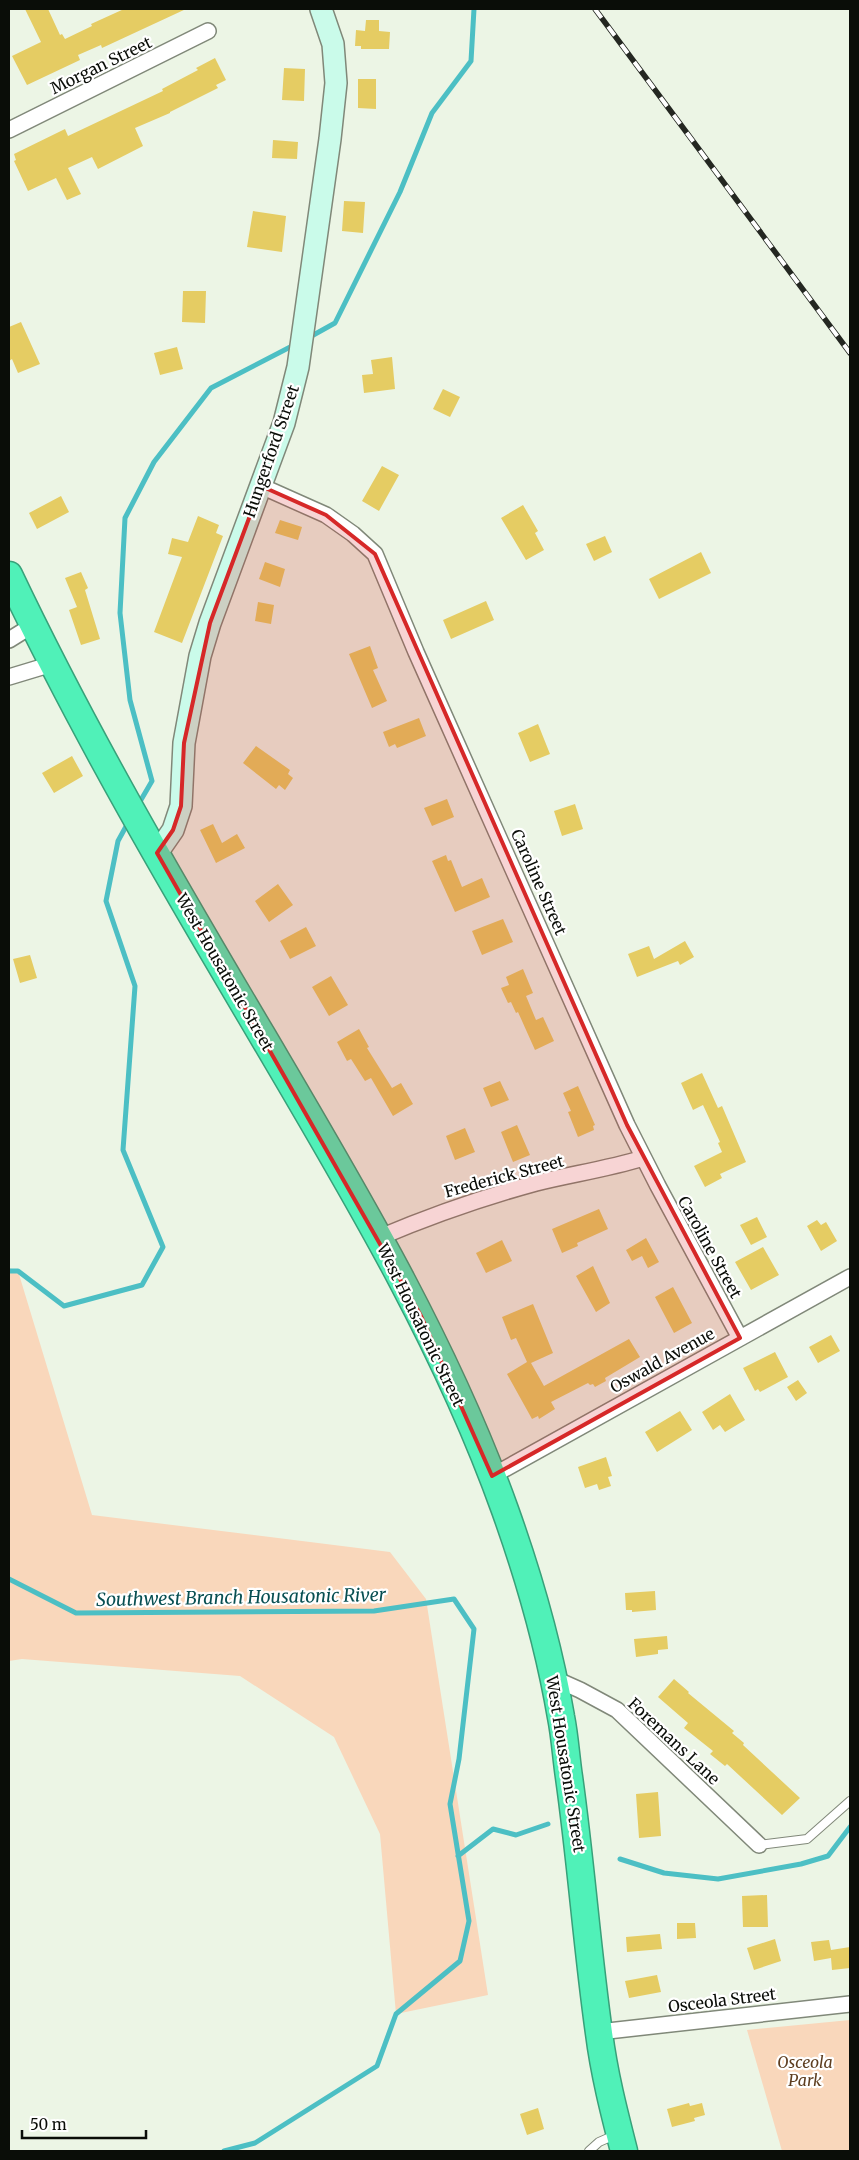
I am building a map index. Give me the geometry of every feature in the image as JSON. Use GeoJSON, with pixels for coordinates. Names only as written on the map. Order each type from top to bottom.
{"type":"FeatureCollection","features":[{"type":"Feature","properties":{"kind":"highway","name":"West Housatonic Street"},"geometry":{"type":"LineString","coordinates":[[9,575],[52,664],[121,790],[421,1316],[492,1476],[525,1572],[553,1678],[562,1721],[576,1823],[599,2032],[622,2143]]}},
{"type":"Feature","properties":{"kind":"street","name":"Hungerford Street"},"geometry":{"type":"LineString","coordinates":[[152,844],[173,830],[181,806],[183,757],[187,724],[200,656],[210,622],[284,423],[298,367],[336,83],[334,44],[321,9]]}},
{"type":"Feature","properties":{"kind":"street","name":"Morgan Street"},"geometry":{"type":"LineString","coordinates":[[9,130],[208,31]]}},
{"type":"Feature","properties":{"kind":"street","name":"Caroline Street"},"geometry":{"type":"LineString","coordinates":[[261,486],[326,515],[353,534],[375,554],[416,652],[643,1158],[740,1338]]}},
{"type":"Feature","properties":{"kind":"street"},"geometry":{"type":"LineString","coordinates":[[9,640],[33,625]]}},
{"type":"Feature","properties":{"kind":"street"},"geometry":{"type":"LineString","coordinates":[[9,677],[52,664]]}},
{"type":"Feature","properties":{"kind":"street","name":"Frederick Street"},"geometry":{"type":"LineString","coordinates":[[378,1238],[457,1206],[535,1184],[643,1158]]}},
{"type":"Feature","properties":{"kind":"street","name":"Oswald Avenue"},"geometry":{"type":"LineString","coordinates":[[492,1476],[850,1277]]}},
{"type":"Feature","properties":{"kind":"street","name":"Foremans Lane"},"geometry":{"type":"LineString","coordinates":[[553,1678],[617,1710],[760,1845]]}},
{"type":"Feature","properties":{"kind":"street","name":"Osceola Street"},"geometry":{"type":"LineString","coordinates":[[599,2032],[850,2004]]}},
{"type":"Feature","properties":{"kind":"lane"},"geometry":{"type":"LineString","coordinates":[[760,1845],[807,1839],[850,1801]]}},
{"type":"Feature","properties":{"kind":"lane"},"geometry":{"type":"LineString","coordinates":[[589,2151],[599,2142],[622,2143]]}},
{"type":"Feature","properties":{"kind":"highlighted area"},"geometry":{"type":"Polygon","coordinates":[[[261,486],[326,515],[375,554],[627,1125],[740,1338],[492,1476],[421,1316],[157,853],[173,830],[181,806],[184,743],[210,623],[261,486]]]}},
{"type":"Feature","properties":{"kind":"green space"},"geometry":{"type":"Polygon","coordinates":[[[9,1268],[18,1271],[92,1515],[390,1552],[426,1599],[488,1995],[396,2014],[380,1834],[334,1737],[240,1676],[22,1659],[9,1661],[9,1268]]]}},
{"type":"Feature","properties":{"kind":"green space","name":"Osceola Park"},"geometry":{"type":"Polygon","coordinates":[[[850,2020],[850,2151],[782,2151],[747,2030],[850,2020]]]}},
{"type":"Feature","properties":{"kind":"building"},"geometry":{"type":"Polygon","coordinates":[[[25,9],[48,9],[60,35],[62,34],[65,39],[92,26],[91,24],[124,9],[186,9],[102,48],[101,45],[78,55],[80,60],[27,85],[12,56],[41,42],[25,9]]]}},
{"type":"Feature","properties":{"kind":"building"},"geometry":{"type":"Polygon","coordinates":[[[366,20],[379,20],[379,31],[390,32],[389,49],[361,49],[361,46],[355,46],[356,30],[365,31],[366,20]]]}},
{"type":"Feature","properties":{"kind":"building"},"geometry":{"type":"Polygon","coordinates":[[[215,58],[226,80],[216,85],[218,88],[170,113],[135,128],[143,146],[98,169],[92,157],[68,168],[81,194],[67,200],[56,178],[28,191],[14,161],[16,160],[14,154],[65,129],[68,136],[163,91],[162,89],[198,70],[196,68],[215,58]]]}},
{"type":"Feature","properties":{"kind":"building"},"geometry":{"type":"Polygon","coordinates":[[[284,68],[305,69],[304,101],[282,100],[284,68]]]}},
{"type":"Feature","properties":{"kind":"building"},"geometry":{"type":"Polygon","coordinates":[[[358,79],[376,79],[376,109],[358,108],[358,79]]]}},
{"type":"Feature","properties":{"kind":"building"},"geometry":{"type":"Polygon","coordinates":[[[273,140],[298,142],[297,159],[272,158],[273,140]]]}},
{"type":"Feature","properties":{"kind":"building"},"geometry":{"type":"Polygon","coordinates":[[[344,201],[365,202],[363,233],[342,231],[344,201]]]}},
{"type":"Feature","properties":{"kind":"building"},"geometry":{"type":"Polygon","coordinates":[[[253,211],[286,216],[282,252],[247,247],[253,211]]]}},
{"type":"Feature","properties":{"kind":"building"},"geometry":{"type":"Polygon","coordinates":[[[183,291],[206,291],[205,323],[182,322],[183,291]]]}},
{"type":"Feature","properties":{"kind":"building"},"geometry":{"type":"Polygon","coordinates":[[[21,322],[40,364],[18,373],[12,359],[9,361],[9,327],[21,322]]]}},
{"type":"Feature","properties":{"kind":"building"},"geometry":{"type":"Polygon","coordinates":[[[177,347],[183,369],[160,375],[154,353],[177,347]]]}},
{"type":"Feature","properties":{"kind":"building"},"geometry":{"type":"Polygon","coordinates":[[[392,357],[395,389],[364,393],[362,375],[373,374],[371,360],[392,357]]]}},
{"type":"Feature","properties":{"kind":"building"},"geometry":{"type":"Polygon","coordinates":[[[443,389],[460,397],[450,417],[433,409],[443,389]]]}},
{"type":"Feature","properties":{"kind":"building"},"geometry":{"type":"Polygon","coordinates":[[[382,466],[399,475],[379,511],[362,501],[382,466]]]}},
{"type":"Feature","properties":{"kind":"building"},"geometry":{"type":"Polygon","coordinates":[[[61,496],[69,512],[37,529],[29,513],[61,496]]]}},
{"type":"Feature","properties":{"kind":"building"},"geometry":{"type":"Polygon","coordinates":[[[523,505],[538,531],[535,533],[544,550],[526,560],[501,518],[523,505]]]}},
{"type":"Feature","properties":{"kind":"building"},"geometry":{"type":"Polygon","coordinates":[[[198,516],[219,525],[216,533],[223,536],[182,643],[154,632],[182,557],[168,554],[172,538],[188,542],[198,516]]]}},
{"type":"Feature","properties":{"kind":"building"},"geometry":{"type":"Polygon","coordinates":[[[280,520],[302,527],[298,540],[275,533],[280,520]]]}},
{"type":"Feature","properties":{"kind":"building"},"geometry":{"type":"Polygon","coordinates":[[[605,536],[612,552],[594,561],[586,544],[605,536]]]}},
{"type":"Feature","properties":{"kind":"building"},"geometry":{"type":"Polygon","coordinates":[[[701,552],[711,573],[659,599],[649,579],[701,552]]]}},
{"type":"Feature","properties":{"kind":"building"},"geometry":{"type":"Polygon","coordinates":[[[265,562],[285,569],[280,587],[259,579],[265,562]]]}},
{"type":"Feature","properties":{"kind":"building"},"geometry":{"type":"Polygon","coordinates":[[[81,572],[88,588],[85,590],[100,639],[81,645],[69,610],[77,607],[65,578],[81,572]]]}},
{"type":"Feature","properties":{"kind":"building"},"geometry":{"type":"Polygon","coordinates":[[[486,601],[494,620],[451,639],[443,620],[486,601]]]}},
{"type":"Feature","properties":{"kind":"building"},"geometry":{"type":"Polygon","coordinates":[[[258,602],[274,605],[271,624],[255,621],[258,602]]]}},
{"type":"Feature","properties":{"kind":"building"},"geometry":{"type":"Polygon","coordinates":[[[370,646],[378,668],[373,670],[387,701],[372,708],[349,654],[370,646]]]}},
{"type":"Feature","properties":{"kind":"building"},"geometry":{"type":"Polygon","coordinates":[[[419,718],[426,736],[397,748],[395,744],[389,747],[383,732],[419,718]]]}},
{"type":"Feature","properties":{"kind":"building"},"geometry":{"type":"Polygon","coordinates":[[[538,724],[550,754],[530,762],[518,733],[538,724]]]}},
{"type":"Feature","properties":{"kind":"building"},"geometry":{"type":"Polygon","coordinates":[[[256,746],[290,770],[288,774],[293,778],[285,790],[279,785],[276,789],[243,763],[256,746]]]}},
{"type":"Feature","properties":{"kind":"building"},"geometry":{"type":"Polygon","coordinates":[[[72,756],[83,776],[54,793],[42,773],[72,756]]]}},
{"type":"Feature","properties":{"kind":"building"},"geometry":{"type":"Polygon","coordinates":[[[447,799],[454,817],[432,826],[424,808],[447,799]]]}},
{"type":"Feature","properties":{"kind":"building"},"geometry":{"type":"Polygon","coordinates":[[[575,804],[583,829],[562,836],[554,811],[575,804]]]}},
{"type":"Feature","properties":{"kind":"building"},"geometry":{"type":"Polygon","coordinates":[[[213,824],[222,843],[237,834],[245,848],[216,863],[200,830],[213,824]]]}},
{"type":"Feature","properties":{"kind":"building"},"geometry":{"type":"Polygon","coordinates":[[[446,855],[448,861],[451,860],[462,887],[482,878],[490,897],[455,912],[432,861],[446,855]]]}},
{"type":"Feature","properties":{"kind":"building"},"geometry":{"type":"Polygon","coordinates":[[[278,884],[293,905],[269,922],[255,901],[278,884]]]}},
{"type":"Feature","properties":{"kind":"building"},"geometry":{"type":"Polygon","coordinates":[[[503,919],[513,942],[482,955],[472,931],[503,919]]]}},
{"type":"Feature","properties":{"kind":"building"},"geometry":{"type":"Polygon","coordinates":[[[306,927],[316,946],[290,959],[280,941],[306,927]]]}},
{"type":"Feature","properties":{"kind":"building"},"geometry":{"type":"Polygon","coordinates":[[[685,941],[694,957],[680,965],[678,961],[637,977],[628,954],[649,946],[654,959],[685,941]]]}},
{"type":"Feature","properties":{"kind":"building"},"geometry":{"type":"Polygon","coordinates":[[[30,955],[37,978],[20,983],[13,959],[30,955]]]}},
{"type":"Feature","properties":{"kind":"building"},"geometry":{"type":"Polygon","coordinates":[[[523,969],[533,993],[526,996],[536,1020],[543,1017],[554,1041],[535,1050],[518,1012],[516,1013],[511,1002],[508,1003],[501,988],[509,985],[506,977],[523,969]]]}},
{"type":"Feature","properties":{"kind":"building"},"geometry":{"type":"Polygon","coordinates":[[[331,976],[348,1005],[329,1016],[312,987],[331,976]]]}},
{"type":"Feature","properties":{"kind":"building"},"geometry":{"type":"Polygon","coordinates":[[[359,1029],[369,1047],[367,1048],[392,1088],[401,1083],[413,1104],[393,1116],[371,1078],[365,1081],[351,1059],[347,1061],[337,1042],[359,1029]]]}},
{"type":"Feature","properties":{"kind":"building"},"geometry":{"type":"Polygon","coordinates":[[[702,1073],[718,1108],[722,1106],[746,1162],[720,1174],[722,1178],[705,1187],[694,1166],[722,1152],[718,1143],[720,1142],[703,1105],[693,1110],[681,1083],[702,1073]]]}},
{"type":"Feature","properties":{"kind":"building"},"geometry":{"type":"Polygon","coordinates":[[[500,1081],[509,1100],[491,1107],[483,1088],[500,1081]]]}},
{"type":"Feature","properties":{"kind":"building"},"geometry":{"type":"Polygon","coordinates":[[[578,1086],[595,1125],[593,1126],[594,1130],[578,1137],[568,1112],[571,1111],[563,1093],[578,1086]]]}},
{"type":"Feature","properties":{"kind":"building"},"geometry":{"type":"Polygon","coordinates":[[[517,1125],[530,1155],[513,1162],[501,1132],[517,1125]]]}},
{"type":"Feature","properties":{"kind":"building"},"geometry":{"type":"Polygon","coordinates":[[[465,1128],[475,1152],[455,1160],[446,1136],[465,1128]]]}},
{"type":"Feature","properties":{"kind":"building"},"geometry":{"type":"Polygon","coordinates":[[[599,1209],[608,1229],[577,1243],[578,1246],[562,1253],[552,1229],[599,1209]]]}},
{"type":"Feature","properties":{"kind":"building"},"geometry":{"type":"Polygon","coordinates":[[[757,1217],[767,1237],[751,1245],[740,1225],[757,1217]]]}},
{"type":"Feature","properties":{"kind":"building"},"geometry":{"type":"Polygon","coordinates":[[[817,1220],[821,1225],[826,1222],[837,1241],[821,1251],[807,1226],[817,1220]]]}},
{"type":"Feature","properties":{"kind":"building"},"geometry":{"type":"Polygon","coordinates":[[[646,1238],[659,1262],[648,1268],[642,1256],[632,1261],[626,1250],[646,1238]]]}},
{"type":"Feature","properties":{"kind":"building"},"geometry":{"type":"Polygon","coordinates":[[[502,1240],[512,1261],[486,1273],[476,1253],[502,1240]]]}},
{"type":"Feature","properties":{"kind":"building"},"geometry":{"type":"Polygon","coordinates":[[[763,1247],[779,1275],[751,1290],[735,1262],[763,1247]]]}},
{"type":"Feature","properties":{"kind":"building"},"geometry":{"type":"Polygon","coordinates":[[[593,1266],[610,1303],[596,1312],[576,1276],[593,1266]]]}},
{"type":"Feature","properties":{"kind":"building"},"geometry":{"type":"Polygon","coordinates":[[[673,1287],[692,1323],[674,1333],[655,1297],[673,1287]]]}},
{"type":"Feature","properties":{"kind":"building"},"geometry":{"type":"Polygon","coordinates":[[[533,1304],[553,1353],[531,1363],[544,1386],[629,1339],[640,1357],[605,1378],[606,1381],[595,1387],[593,1384],[590,1385],[588,1383],[551,1402],[555,1409],[539,1419],[538,1416],[532,1419],[507,1374],[527,1362],[516,1338],[511,1340],[502,1317],[533,1304]]]}},
{"type":"Feature","properties":{"kind":"building"},"geometry":{"type":"Polygon","coordinates":[[[831,1335],[840,1351],[818,1363],[809,1347],[831,1335]]]}},
{"type":"Feature","properties":{"kind":"building"},"geometry":{"type":"Polygon","coordinates":[[[775,1352],[788,1377],[760,1392],[758,1389],[755,1391],[743,1368],[775,1352]]]}},
{"type":"Feature","properties":{"kind":"building"},"geometry":{"type":"Polygon","coordinates":[[[798,1380],[807,1393],[796,1401],[787,1387],[798,1380]]]}},
{"type":"Feature","properties":{"kind":"building"},"geometry":{"type":"Polygon","coordinates":[[[730,1394],[745,1420],[725,1432],[720,1425],[713,1430],[702,1412],[730,1394]]]}},
{"type":"Feature","properties":{"kind":"building"},"geometry":{"type":"Polygon","coordinates":[[[680,1411],[692,1430],[657,1452],[645,1432],[680,1411]]]}},
{"type":"Feature","properties":{"kind":"building"},"geometry":{"type":"Polygon","coordinates":[[[606,1457],[612,1476],[608,1477],[611,1486],[599,1490],[597,1484],[585,1488],[578,1467],[606,1457]]]}},
{"type":"Feature","properties":{"kind":"building"},"geometry":{"type":"Polygon","coordinates":[[[655,1591],[656,1610],[632,1612],[632,1610],[626,1610],[625,1593],[655,1591]]]}},
{"type":"Feature","properties":{"kind":"building"},"geometry":{"type":"Polygon","coordinates":[[[667,1636],[668,1649],[658,1650],[658,1654],[636,1657],[634,1639],[667,1636]]]}},
{"type":"Feature","properties":{"kind":"building"},"geometry":{"type":"Polygon","coordinates":[[[674,1679],[734,1731],[732,1733],[744,1743],[743,1745],[800,1798],[782,1815],[727,1764],[725,1766],[710,1754],[713,1751],[684,1728],[688,1723],[658,1697],[674,1679]]]}},
{"type":"Feature","properties":{"kind":"building"},"geometry":{"type":"Polygon","coordinates":[[[658,1792],[661,1836],[639,1838],[636,1794],[658,1792]]]}},
{"type":"Feature","properties":{"kind":"building"},"geometry":{"type":"Polygon","coordinates":[[[767,1895],[768,1927],[743,1927],[742,1896],[767,1895]]]}},
{"type":"Feature","properties":{"kind":"building"},"geometry":{"type":"Polygon","coordinates":[[[677,1923],[695,1923],[696,1938],[677,1939],[677,1923]]]}},
{"type":"Feature","properties":{"kind":"building"},"geometry":{"type":"Polygon","coordinates":[[[660,1934],[662,1949],[627,1952],[626,1937],[660,1934]]]}},
{"type":"Feature","properties":{"kind":"building"},"geometry":{"type":"Polygon","coordinates":[[[775,1939],[781,1961],[754,1970],[747,1948],[775,1939]]]}},
{"type":"Feature","properties":{"kind":"building"},"geometry":{"type":"Polygon","coordinates":[[[829,1940],[831,1950],[850,1947],[850,1968],[832,1970],[831,1958],[814,1961],[811,1942],[829,1940]]]}},
{"type":"Feature","properties":{"kind":"building"},"geometry":{"type":"Polygon","coordinates":[[[657,1975],[661,1992],[629,1998],[625,1981],[657,1975]]]}},
{"type":"Feature","properties":{"kind":"building"},"geometry":{"type":"Polygon","coordinates":[[[689,2103],[690,2106],[702,2103],[705,2115],[694,2118],[695,2121],[672,2127],[667,2109],[689,2103]]]}},
{"type":"Feature","properties":{"kind":"building"},"geometry":{"type":"Polygon","coordinates":[[[538,2108],[544,2129],[527,2135],[520,2114],[538,2108]]]}},
{"type":"Feature","properties":{"kind":"waterway","name":"Southwest Branch Housatonic River"},"geometry":{"type":"LineString","coordinates":[[308,338],[335,323],[400,192],[432,113],[471,61],[474,9]]}},
{"type":"Feature","properties":{"kind":"waterway","name":"Southwest Branch Housatonic River"},"geometry":{"type":"LineString","coordinates":[[138,805],[152,781],[130,700],[120,613],[125,518],[154,462],[211,388],[296,344]]}},
{"type":"Feature","properties":{"kind":"waterway","name":"Southwest Branch Housatonic River"},"geometry":{"type":"LineString","coordinates":[[9,1271],[18,1271],[64,1306],[142,1285],[163,1247],[123,1150],[135,986],[106,901],[118,841],[129,821]]}},
{"type":"Feature","properties":{"kind":"waterway","name":"Southwest Branch Housatonic River"},"geometry":{"type":"LineString","coordinates":[[9,1579],[76,1613],[374,1611],[454,1599],[474,1629],[459,1759],[450,1804],[469,1921],[460,1961],[396,2014],[377,2066],[255,2143],[224,2151]]}},
{"type":"Feature","properties":{"kind":"waterway"},"geometry":{"type":"LineString","coordinates":[[458,1856],[493,1829],[516,1835],[548,1824]]}},
{"type":"Feature","properties":{"kind":"waterway"},"geometry":{"type":"LineString","coordinates":[[620,1859],[664,1873],[718,1879],[801,1864],[828,1856],[850,1827]]}},
{"type":"Feature","properties":{"kind":"railway"},"geometry":{"type":"LineString","coordinates":[[595,9],[850,353]]}}]}
